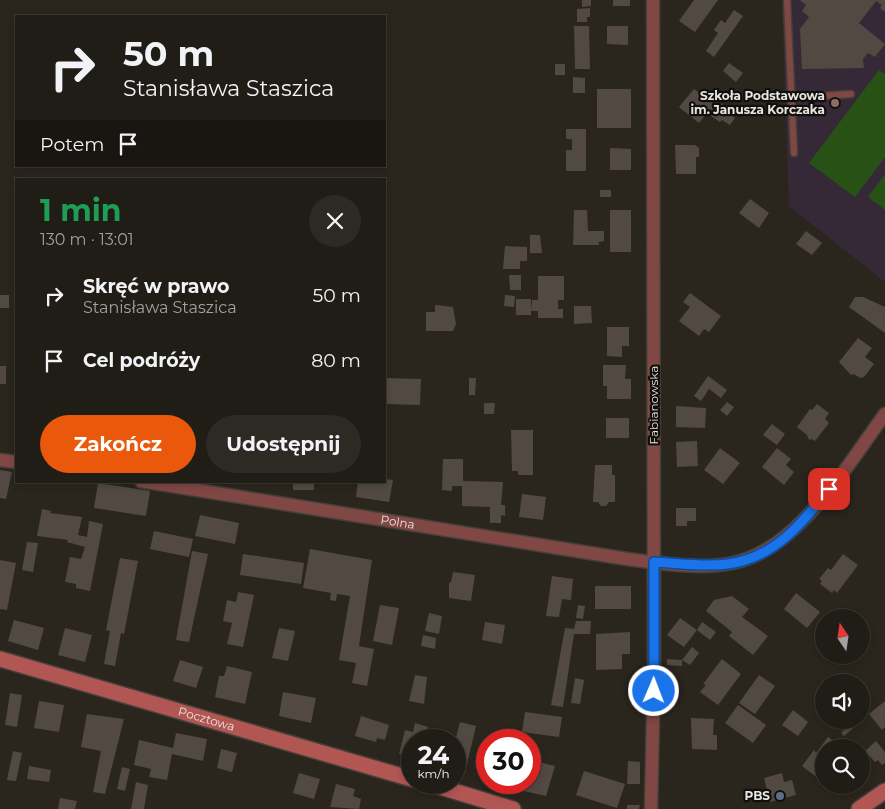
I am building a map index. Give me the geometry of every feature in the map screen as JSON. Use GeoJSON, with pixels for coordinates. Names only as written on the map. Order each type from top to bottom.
{"type":"FeatureCollection","features":[{"type":"Feature","properties":{"kind":"street","name":"Fabianowska"},"geometry":{"type":"LineString","coordinates":[[652,809],[654,562],[653,0]]}},
{"type":"Feature","properties":{"kind":"street","name":"Polna"},"geometry":{"type":"LineString","coordinates":[[154,483],[473,536],[654,562],[726,564],[754,557],[772,548],[803,522],[885,414]]}},
{"type":"Feature","properties":{"kind":"street"},"geometry":{"type":"LineString","coordinates":[[0,460],[15,462]]}},
{"type":"Feature","properties":{"kind":"street","name":"Pocztowa"},"geometry":{"type":"LineString","coordinates":[[0,659],[401,776]]}},
{"type":"Feature","properties":{"kind":"street"},"geometry":{"type":"LineString","coordinates":[[859,809],[885,791]]}},
{"type":"Feature","properties":{"kind":"street"},"geometry":{"type":"LineString","coordinates":[[464,794],[513,809]]}},
{"type":"Feature","properties":{"kind":"lane"},"geometry":{"type":"LineString","coordinates":[[787,0],[794,153]]}},
{"type":"Feature","properties":{"kind":"lane"},"geometry":{"type":"LineString","coordinates":[[791,98],[852,94]]}},
{"type":"Feature","properties":{"kind":"shaded area","name":"Szkoła Podstawowa im. Janusza Korczaka"},"geometry":{"type":"Polygon","coordinates":[[[782,0],[885,0],[885,282],[789,206],[782,0]]]}},
{"type":"Feature","properties":{"kind":"green space"},"geometry":{"type":"Polygon","coordinates":[[[879,70],[885,74],[885,157],[855,197],[809,163],[879,70]]]}},
{"type":"Feature","properties":{"kind":"green space"},"geometry":{"type":"Polygon","coordinates":[[[885,174],[885,210],[868,197],[885,174]]]}},
{"type":"Feature","properties":{"kind":"building"},"geometry":{"type":"Polygon","coordinates":[[[582,0],[591,0],[591,6],[582,7],[582,0]]]}},
{"type":"Feature","properties":{"kind":"building"},"geometry":{"type":"Polygon","coordinates":[[[613,0],[630,0],[630,6],[613,6],[613,0]]]}},
{"type":"Feature","properties":{"kind":"building"},"geometry":{"type":"Polygon","coordinates":[[[694,0],[718,0],[695,32],[679,21],[694,0]]]}},
{"type":"Feature","properties":{"kind":"building","name":"Szkoła Podstawowa im. Janusza Korczaka"},"geometry":{"type":"Polygon","coordinates":[[[800,0],[885,0],[885,12],[880,8],[882,5],[876,1],[859,23],[885,44],[875,57],[868,53],[863,59],[864,68],[802,69],[800,29],[809,17],[802,11],[806,5],[800,0]]]}},
{"type":"Feature","properties":{"kind":"building"},"geometry":{"type":"Polygon","coordinates":[[[590,8],[590,17],[587,17],[587,22],[577,22],[577,9],[590,8]]]}},
{"type":"Feature","properties":{"kind":"building"},"geometry":{"type":"Polygon","coordinates":[[[734,10],[743,16],[714,57],[706,51],[718,33],[714,30],[721,20],[725,23],[734,10]]]}},
{"type":"Feature","properties":{"kind":"building"},"geometry":{"type":"Polygon","coordinates":[[[574,26],[589,26],[590,69],[575,69],[574,26]]]}},
{"type":"Feature","properties":{"kind":"building"},"geometry":{"type":"Polygon","coordinates":[[[607,26],[628,26],[628,45],[607,44],[607,26]]]}},
{"type":"Feature","properties":{"kind":"building"},"geometry":{"type":"Polygon","coordinates":[[[729,63],[743,73],[736,82],[723,71],[729,63]]]}},
{"type":"Feature","properties":{"kind":"building"},"geometry":{"type":"Polygon","coordinates":[[[555,64],[565,64],[565,75],[555,75],[555,64]]]}},
{"type":"Feature","properties":{"kind":"building"},"geometry":{"type":"Polygon","coordinates":[[[573,77],[585,78],[585,93],[573,93],[573,77]]]}},
{"type":"Feature","properties":{"kind":"building"},"geometry":{"type":"Polygon","coordinates":[[[597,89],[631,89],[631,128],[597,128],[597,89]]]}},
{"type":"Feature","properties":{"kind":"building"},"geometry":{"type":"Polygon","coordinates":[[[694,89],[718,107],[721,103],[730,110],[728,112],[735,118],[730,125],[722,120],[720,122],[711,116],[714,112],[710,109],[699,123],[679,107],[694,89]]]}},
{"type":"Feature","properties":{"kind":"building"},"geometry":{"type":"Polygon","coordinates":[[[566,129],[586,129],[586,171],[566,171],[566,150],[572,150],[572,139],[566,139],[566,129]]]}},
{"type":"Feature","properties":{"kind":"building"},"geometry":{"type":"Polygon","coordinates":[[[675,145],[695,145],[699,148],[699,157],[696,157],[696,174],[676,174],[675,145]]]}},
{"type":"Feature","properties":{"kind":"building"},"geometry":{"type":"Polygon","coordinates":[[[610,148],[631,149],[631,170],[610,170],[610,148]]]}},
{"type":"Feature","properties":{"kind":"building"},"geometry":{"type":"Polygon","coordinates":[[[600,190],[611,190],[611,197],[600,197],[600,190]]]}},
{"type":"Feature","properties":{"kind":"building"},"geometry":{"type":"Polygon","coordinates":[[[750,199],[769,213],[759,228],[739,213],[750,199]]]}},
{"type":"Feature","properties":{"kind":"building"},"geometry":{"type":"Polygon","coordinates":[[[574,210],[587,210],[588,231],[604,231],[604,241],[599,242],[599,245],[573,245],[574,210]]]}},
{"type":"Feature","properties":{"kind":"building"},"geometry":{"type":"Polygon","coordinates":[[[610,210],[631,210],[631,252],[610,252],[610,210]]]}},
{"type":"Feature","properties":{"kind":"building"},"geometry":{"type":"Polygon","coordinates":[[[806,231],[822,243],[812,255],[796,244],[806,231]]]}},
{"type":"Feature","properties":{"kind":"building"},"geometry":{"type":"Polygon","coordinates":[[[530,235],[540,235],[542,253],[530,253],[530,235]]]}},
{"type":"Feature","properties":{"kind":"building"},"geometry":{"type":"Polygon","coordinates":[[[505,246],[527,247],[527,261],[520,261],[520,269],[503,269],[505,246]]]}},
{"type":"Feature","properties":{"kind":"building"},"geometry":{"type":"Polygon","coordinates":[[[509,275],[521,275],[521,290],[510,290],[509,275]]]}},
{"type":"Feature","properties":{"kind":"building"},"geometry":{"type":"Polygon","coordinates":[[[538,276],[564,276],[564,300],[558,300],[558,309],[563,309],[563,318],[538,318],[538,311],[531,311],[532,300],[538,300],[538,276]]]}},
{"type":"Feature","properties":{"kind":"building"},"geometry":{"type":"Polygon","coordinates":[[[690,293],[721,316],[709,332],[704,329],[699,336],[679,321],[690,307],[683,302],[690,293]]]}},
{"type":"Feature","properties":{"kind":"building"},"geometry":{"type":"Polygon","coordinates":[[[0,295],[9,295],[9,308],[0,308],[0,295]]]}},
{"type":"Feature","properties":{"kind":"building"},"geometry":{"type":"Polygon","coordinates":[[[505,295],[515,296],[514,307],[504,306],[505,295]]]}},
{"type":"Feature","properties":{"kind":"building"},"geometry":{"type":"Polygon","coordinates":[[[855,297],[863,297],[885,307],[885,333],[849,307],[855,297]]]}},
{"type":"Feature","properties":{"kind":"building"},"geometry":{"type":"Polygon","coordinates":[[[516,299],[531,299],[531,315],[516,315],[516,299]]]}},
{"type":"Feature","properties":{"kind":"building"},"geometry":{"type":"Polygon","coordinates":[[[435,305],[453,307],[456,324],[453,331],[426,331],[426,312],[435,312],[435,305]]]}},
{"type":"Feature","properties":{"kind":"building"},"geometry":{"type":"Polygon","coordinates":[[[574,306],[591,306],[592,323],[574,324],[574,306]]]}},
{"type":"Feature","properties":{"kind":"building"},"geometry":{"type":"Polygon","coordinates":[[[607,327],[629,327],[629,346],[622,346],[622,357],[607,356],[607,327]]]}},
{"type":"Feature","properties":{"kind":"building"},"geometry":{"type":"Polygon","coordinates":[[[858,338],[872,348],[865,357],[874,364],[864,377],[860,378],[854,374],[851,375],[839,362],[858,338]]]}},
{"type":"Feature","properties":{"kind":"building"},"geometry":{"type":"Polygon","coordinates":[[[603,365],[626,365],[625,379],[631,379],[631,399],[607,399],[607,386],[603,386],[603,365]]]}},
{"type":"Feature","properties":{"kind":"building"},"geometry":{"type":"Polygon","coordinates":[[[0,366],[6,366],[6,384],[0,384],[0,366]]]}},
{"type":"Feature","properties":{"kind":"building"},"geometry":{"type":"Polygon","coordinates":[[[708,376],[727,390],[721,398],[709,389],[701,401],[694,396],[708,376]]]}},
{"type":"Feature","properties":{"kind":"building"},"geometry":{"type":"Polygon","coordinates":[[[386,378],[421,379],[420,405],[386,404],[386,378]]]}},
{"type":"Feature","properties":{"kind":"building"},"geometry":{"type":"Polygon","coordinates":[[[469,378],[476,378],[475,395],[469,395],[469,378]]]}},
{"type":"Feature","properties":{"kind":"building"},"geometry":{"type":"Polygon","coordinates":[[[727,402],[734,407],[727,416],[720,410],[727,402]]]}},
{"type":"Feature","properties":{"kind":"building"},"geometry":{"type":"Polygon","coordinates":[[[484,403],[495,403],[494,414],[484,414],[484,403]]]}},
{"type":"Feature","properties":{"kind":"building"},"geometry":{"type":"Polygon","coordinates":[[[817,404],[829,413],[825,419],[829,423],[815,441],[809,440],[807,435],[797,427],[810,409],[812,410],[817,404]]]}},
{"type":"Feature","properties":{"kind":"building"},"geometry":{"type":"Polygon","coordinates":[[[676,406],[706,408],[705,428],[676,427],[676,406]]]}},
{"type":"Feature","properties":{"kind":"building"},"geometry":{"type":"Polygon","coordinates":[[[606,418],[629,418],[629,438],[606,438],[606,418]]]}},
{"type":"Feature","properties":{"kind":"building"},"geometry":{"type":"Polygon","coordinates":[[[772,424],[785,434],[777,445],[763,435],[772,424]]]}},
{"type":"Feature","properties":{"kind":"building"},"geometry":{"type":"Polygon","coordinates":[[[511,430],[533,430],[533,475],[518,475],[518,471],[512,471],[511,430]]]}},
{"type":"Feature","properties":{"kind":"building"},"geometry":{"type":"Polygon","coordinates":[[[697,441],[698,466],[677,467],[676,442],[697,441]]]}},
{"type":"Feature","properties":{"kind":"building"},"geometry":{"type":"Polygon","coordinates":[[[720,448],[740,463],[723,484],[704,470],[720,448]]]}},
{"type":"Feature","properties":{"kind":"building"},"geometry":{"type":"Polygon","coordinates":[[[777,448],[791,459],[786,465],[794,472],[784,485],[762,467],[777,448]]]}},
{"type":"Feature","properties":{"kind":"building"},"geometry":{"type":"Polygon","coordinates":[[[443,459],[463,459],[463,481],[503,482],[501,505],[505,505],[505,516],[501,515],[501,523],[490,523],[490,507],[462,506],[462,486],[452,486],[452,491],[442,490],[443,459]]]}},
{"type":"Feature","properties":{"kind":"building"},"geometry":{"type":"Polygon","coordinates":[[[595,465],[612,465],[612,475],[615,475],[615,502],[609,502],[606,506],[593,502],[595,465]]]}},
{"type":"Feature","properties":{"kind":"building"},"geometry":{"type":"Polygon","coordinates":[[[0,470],[12,472],[6,499],[0,498],[0,470]]]}},
{"type":"Feature","properties":{"kind":"building"},"geometry":{"type":"Polygon","coordinates":[[[386,479],[393,480],[389,502],[356,497],[358,483],[386,483],[386,479]]]}},
{"type":"Feature","properties":{"kind":"building"},"geometry":{"type":"Polygon","coordinates":[[[98,483],[150,491],[146,516],[94,508],[98,483]]]}},
{"type":"Feature","properties":{"kind":"building"},"geometry":{"type":"Polygon","coordinates":[[[293,483],[314,483],[314,490],[293,490],[293,483]]]}},
{"type":"Feature","properties":{"kind":"building"},"geometry":{"type":"Polygon","coordinates":[[[522,494],[546,497],[543,520],[519,517],[522,494]]]}},
{"type":"Feature","properties":{"kind":"building"},"geometry":{"type":"Polygon","coordinates":[[[676,508],[696,508],[696,521],[687,521],[687,526],[676,526],[676,508]]]}},
{"type":"Feature","properties":{"kind":"building"},"geometry":{"type":"Polygon","coordinates":[[[42,509],[51,511],[50,513],[82,517],[78,535],[87,537],[89,521],[103,524],[90,591],[76,588],[76,584],[65,582],[70,557],[81,559],[85,547],[67,542],[68,540],[37,536],[42,509]]]}},
{"type":"Feature","properties":{"kind":"building"},"geometry":{"type":"Polygon","coordinates":[[[200,515],[239,523],[235,544],[195,536],[200,515]]]}},
{"type":"Feature","properties":{"kind":"building"},"geometry":{"type":"Polygon","coordinates":[[[154,531],[193,539],[189,557],[150,549],[154,531]]]}},
{"type":"Feature","properties":{"kind":"building"},"geometry":{"type":"Polygon","coordinates":[[[27,542],[38,543],[33,572],[22,570],[27,542]]]}},
{"type":"Feature","properties":{"kind":"building"},"geometry":{"type":"Polygon","coordinates":[[[310,549],[372,560],[359,646],[374,649],[367,686],[352,683],[356,663],[339,660],[350,596],[337,594],[336,601],[330,600],[331,593],[303,588],[310,549]]]}},
{"type":"Feature","properties":{"kind":"building"},"geometry":{"type":"Polygon","coordinates":[[[192,551],[208,554],[189,642],[176,640],[192,551]]]}},
{"type":"Feature","properties":{"kind":"building"},"geometry":{"type":"Polygon","coordinates":[[[243,554],[304,563],[301,584],[240,575],[243,554]]]}},
{"type":"Feature","properties":{"kind":"building"},"geometry":{"type":"Polygon","coordinates":[[[843,554],[858,565],[837,593],[834,590],[832,593],[820,584],[822,581],[819,579],[828,568],[831,570],[843,554]]]}},
{"type":"Feature","properties":{"kind":"building"},"geometry":{"type":"Polygon","coordinates":[[[120,558],[138,561],[124,634],[121,633],[115,666],[104,664],[110,631],[106,630],[120,558]]]}},
{"type":"Feature","properties":{"kind":"building"},"geometry":{"type":"Polygon","coordinates":[[[0,560],[16,563],[7,610],[0,609],[0,560]]]}},
{"type":"Feature","properties":{"kind":"building"},"geometry":{"type":"Polygon","coordinates":[[[453,572],[475,575],[471,601],[449,598],[449,583],[451,582],[453,572]]]}},
{"type":"Feature","properties":{"kind":"building"},"geometry":{"type":"Polygon","coordinates":[[[552,576],[573,579],[571,600],[562,599],[559,617],[546,616],[552,576]]]}},
{"type":"Feature","properties":{"kind":"building"},"geometry":{"type":"Polygon","coordinates":[[[595,586],[631,586],[631,609],[595,609],[595,586]]]}},
{"type":"Feature","properties":{"kind":"building"},"geometry":{"type":"Polygon","coordinates":[[[238,592],[254,595],[243,647],[227,644],[232,623],[223,621],[227,600],[236,602],[238,592]]]}},
{"type":"Feature","properties":{"kind":"building"},"geometry":{"type":"Polygon","coordinates":[[[796,593],[816,609],[815,618],[807,628],[784,609],[796,593]]]}},
{"type":"Feature","properties":{"kind":"building"},"geometry":{"type":"Polygon","coordinates":[[[732,596],[749,609],[742,617],[768,636],[753,655],[729,636],[732,632],[706,611],[714,600],[732,596]]]}},
{"type":"Feature","properties":{"kind":"building"},"geometry":{"type":"Polygon","coordinates":[[[380,605],[399,608],[392,645],[373,641],[380,605]]]}},
{"type":"Feature","properties":{"kind":"building"},"geometry":{"type":"Polygon","coordinates":[[[578,605],[585,606],[583,619],[576,618],[578,605]]]}},
{"type":"Feature","properties":{"kind":"building"},"geometry":{"type":"Polygon","coordinates":[[[429,613],[442,616],[439,634],[425,631],[429,613]]]}},
{"type":"Feature","properties":{"kind":"building"},"geometry":{"type":"Polygon","coordinates":[[[680,618],[697,630],[684,647],[667,635],[680,618]]]}},
{"type":"Feature","properties":{"kind":"building"},"geometry":{"type":"Polygon","coordinates":[[[14,620],[44,628],[38,650],[8,641],[14,620]]]}},
{"type":"Feature","properties":{"kind":"building"},"geometry":{"type":"Polygon","coordinates":[[[576,621],[591,621],[590,634],[574,634],[563,707],[551,705],[565,628],[574,629],[576,621]]]}},
{"type":"Feature","properties":{"kind":"building"},"geometry":{"type":"Polygon","coordinates":[[[485,622],[505,625],[502,644],[482,640],[485,622]]]}},
{"type":"Feature","properties":{"kind":"building"},"geometry":{"type":"Polygon","coordinates":[[[702,622],[716,632],[710,640],[697,630],[702,622]]]}},
{"type":"Feature","properties":{"kind":"building"},"geometry":{"type":"Polygon","coordinates":[[[65,628],[92,635],[85,662],[58,655],[65,628]]]}},
{"type":"Feature","properties":{"kind":"building"},"geometry":{"type":"Polygon","coordinates":[[[279,628],[295,631],[288,661],[272,658],[279,628]]]}},
{"type":"Feature","properties":{"kind":"building"},"geometry":{"type":"Polygon","coordinates":[[[630,632],[630,654],[622,654],[622,669],[596,670],[596,634],[630,632]]]}},
{"type":"Feature","properties":{"kind":"building"},"geometry":{"type":"Polygon","coordinates":[[[423,635],[436,638],[435,649],[421,646],[423,635]]]}},
{"type":"Feature","properties":{"kind":"building"},"geometry":{"type":"Polygon","coordinates":[[[692,647],[699,653],[690,665],[682,660],[692,647]]]}},
{"type":"Feature","properties":{"kind":"building"},"geometry":{"type":"Polygon","coordinates":[[[667,659],[682,660],[682,666],[667,665],[667,659]]]}},
{"type":"Feature","properties":{"kind":"building"},"geometry":{"type":"Polygon","coordinates":[[[722,659],[741,674],[718,705],[700,692],[706,685],[703,684],[722,659]]]}},
{"type":"Feature","properties":{"kind":"building"},"geometry":{"type":"Polygon","coordinates":[[[180,660],[203,667],[196,688],[173,681],[180,660]]]}},
{"type":"Feature","properties":{"kind":"building"},"geometry":{"type":"Polygon","coordinates":[[[227,666],[252,672],[245,704],[215,697],[219,676],[224,676],[227,666]]]}},
{"type":"Feature","properties":{"kind":"building"},"geometry":{"type":"Polygon","coordinates":[[[415,675],[427,677],[424,704],[409,701],[415,675]]]}},
{"type":"Feature","properties":{"kind":"building"},"geometry":{"type":"Polygon","coordinates":[[[759,675],[775,686],[755,714],[739,703],[759,675]]]}},
{"type":"Feature","properties":{"kind":"building"},"geometry":{"type":"Polygon","coordinates":[[[575,678],[584,680],[580,704],[571,703],[575,678]]]}},
{"type":"Feature","properties":{"kind":"building"},"geometry":{"type":"Polygon","coordinates":[[[283,692],[316,698],[311,723],[279,716],[283,692]]]}},
{"type":"Feature","properties":{"kind":"building"},"geometry":{"type":"Polygon","coordinates":[[[10,693],[22,695],[17,727],[5,725],[10,693]]]}},
{"type":"Feature","properties":{"kind":"building"},"geometry":{"type":"Polygon","coordinates":[[[39,701],[64,705],[59,732],[34,728],[39,701]]]}},
{"type":"Feature","properties":{"kind":"building"},"geometry":{"type":"Polygon","coordinates":[[[885,701],[885,727],[882,730],[870,715],[885,701]]]}},
{"type":"Feature","properties":{"kind":"building"},"geometry":{"type":"Polygon","coordinates":[[[738,705],[766,725],[753,743],[725,723],[738,705]]]}},
{"type":"Feature","properties":{"kind":"building"},"geometry":{"type":"Polygon","coordinates":[[[793,710],[808,722],[798,736],[782,725],[793,710]]]}},
{"type":"Feature","properties":{"kind":"building"},"geometry":{"type":"Polygon","coordinates":[[[525,712],[562,717],[559,737],[541,735],[541,729],[522,729],[525,712]]]}},
{"type":"Feature","properties":{"kind":"building"},"geometry":{"type":"Polygon","coordinates":[[[87,714],[124,719],[105,794],[93,792],[101,751],[81,747],[87,714]]]}},
{"type":"Feature","properties":{"kind":"building"},"geometry":{"type":"Polygon","coordinates":[[[361,716],[389,725],[385,740],[377,738],[376,742],[355,736],[361,716]]]}},
{"type":"Feature","properties":{"kind":"building"},"geometry":{"type":"Polygon","coordinates":[[[691,718],[714,719],[713,735],[717,735],[717,750],[692,749],[691,718]]]}},
{"type":"Feature","properties":{"kind":"building"},"geometry":{"type":"Polygon","coordinates":[[[460,722],[476,726],[466,769],[466,729],[458,729],[460,722]]]}},
{"type":"Feature","properties":{"kind":"building"},"geometry":{"type":"Polygon","coordinates":[[[415,723],[428,727],[428,729],[414,729],[415,723]]]}},
{"type":"Feature","properties":{"kind":"building"},"geometry":{"type":"Polygon","coordinates":[[[845,729],[852,729],[844,736],[841,733],[845,729]]]}},
{"type":"Feature","properties":{"kind":"building"},"geometry":{"type":"Polygon","coordinates":[[[176,733],[207,739],[203,761],[172,754],[167,780],[149,777],[151,769],[134,765],[139,740],[173,748],[176,733]]]}},
{"type":"Feature","properties":{"kind":"building"},"geometry":{"type":"Polygon","coordinates":[[[876,741],[885,752],[885,763],[882,765],[878,760],[875,762],[870,756],[870,746],[876,741]]]}},
{"type":"Feature","properties":{"kind":"building"},"geometry":{"type":"Polygon","coordinates":[[[221,749],[237,753],[232,772],[217,768],[221,749]]]}},
{"type":"Feature","properties":{"kind":"building"},"geometry":{"type":"Polygon","coordinates":[[[814,750],[815,752],[815,776],[802,766],[814,750]]]}},
{"type":"Feature","properties":{"kind":"building"},"geometry":{"type":"Polygon","coordinates":[[[13,751],[22,753],[16,781],[7,780],[13,751]]]}},
{"type":"Feature","properties":{"kind":"building"},"geometry":{"type":"Polygon","coordinates":[[[628,761],[640,762],[640,784],[627,784],[628,761]]]}},
{"type":"Feature","properties":{"kind":"building"},"geometry":{"type":"Polygon","coordinates":[[[541,763],[555,766],[546,796],[537,794],[541,794],[541,763]]]}},
{"type":"Feature","properties":{"kind":"building"},"geometry":{"type":"Polygon","coordinates":[[[29,766],[51,770],[49,782],[27,779],[29,766]]]}},
{"type":"Feature","properties":{"kind":"building"},"geometry":{"type":"Polygon","coordinates":[[[122,767],[130,769],[125,791],[117,789],[122,767]]]}},
{"type":"Feature","properties":{"kind":"building"},"geometry":{"type":"Polygon","coordinates":[[[584,771],[625,784],[617,808],[576,795],[584,771]]]}},
{"type":"Feature","properties":{"kind":"building"},"geometry":{"type":"Polygon","coordinates":[[[299,773],[320,779],[314,799],[293,793],[299,773]]]}},
{"type":"Feature","properties":{"kind":"building"},"geometry":{"type":"Polygon","coordinates":[[[782,773],[784,782],[792,780],[796,795],[770,802],[763,791],[767,790],[764,778],[782,773]]]}},
{"type":"Feature","properties":{"kind":"building"},"geometry":{"type":"Polygon","coordinates":[[[136,782],[148,785],[144,809],[131,809],[136,782]]]}},
{"type":"Feature","properties":{"kind":"building"},"geometry":{"type":"Polygon","coordinates":[[[336,784],[355,789],[353,796],[361,799],[359,809],[330,807],[336,784]]]}},
{"type":"Feature","properties":{"kind":"building"},"geometry":{"type":"Polygon","coordinates":[[[60,798],[77,801],[75,809],[58,809],[60,798]]]}},
{"type":"Feature","properties":{"kind":"building"},"geometry":{"type":"Polygon","coordinates":[[[627,805],[640,805],[639,809],[627,809],[627,805]]]}},
{"type":"Feature","properties":{"kind":"place","name":"Szkoła Podstawowa im. Janusza Korczaka"},"geometry":{"type":"Point","coordinates":[835,103]}},
{"type":"Feature","properties":{"kind":"place","name":"PBS"},"geometry":{"type":"Point","coordinates":[780,796]}},
{"type":"Feature","properties":{"kind":"route"},"geometry":{"type":"LineString","coordinates":[[654,691],[654,562],[707,565],[735,563],[754,557],[779,543],[803,522],[829,489]]}}]}
